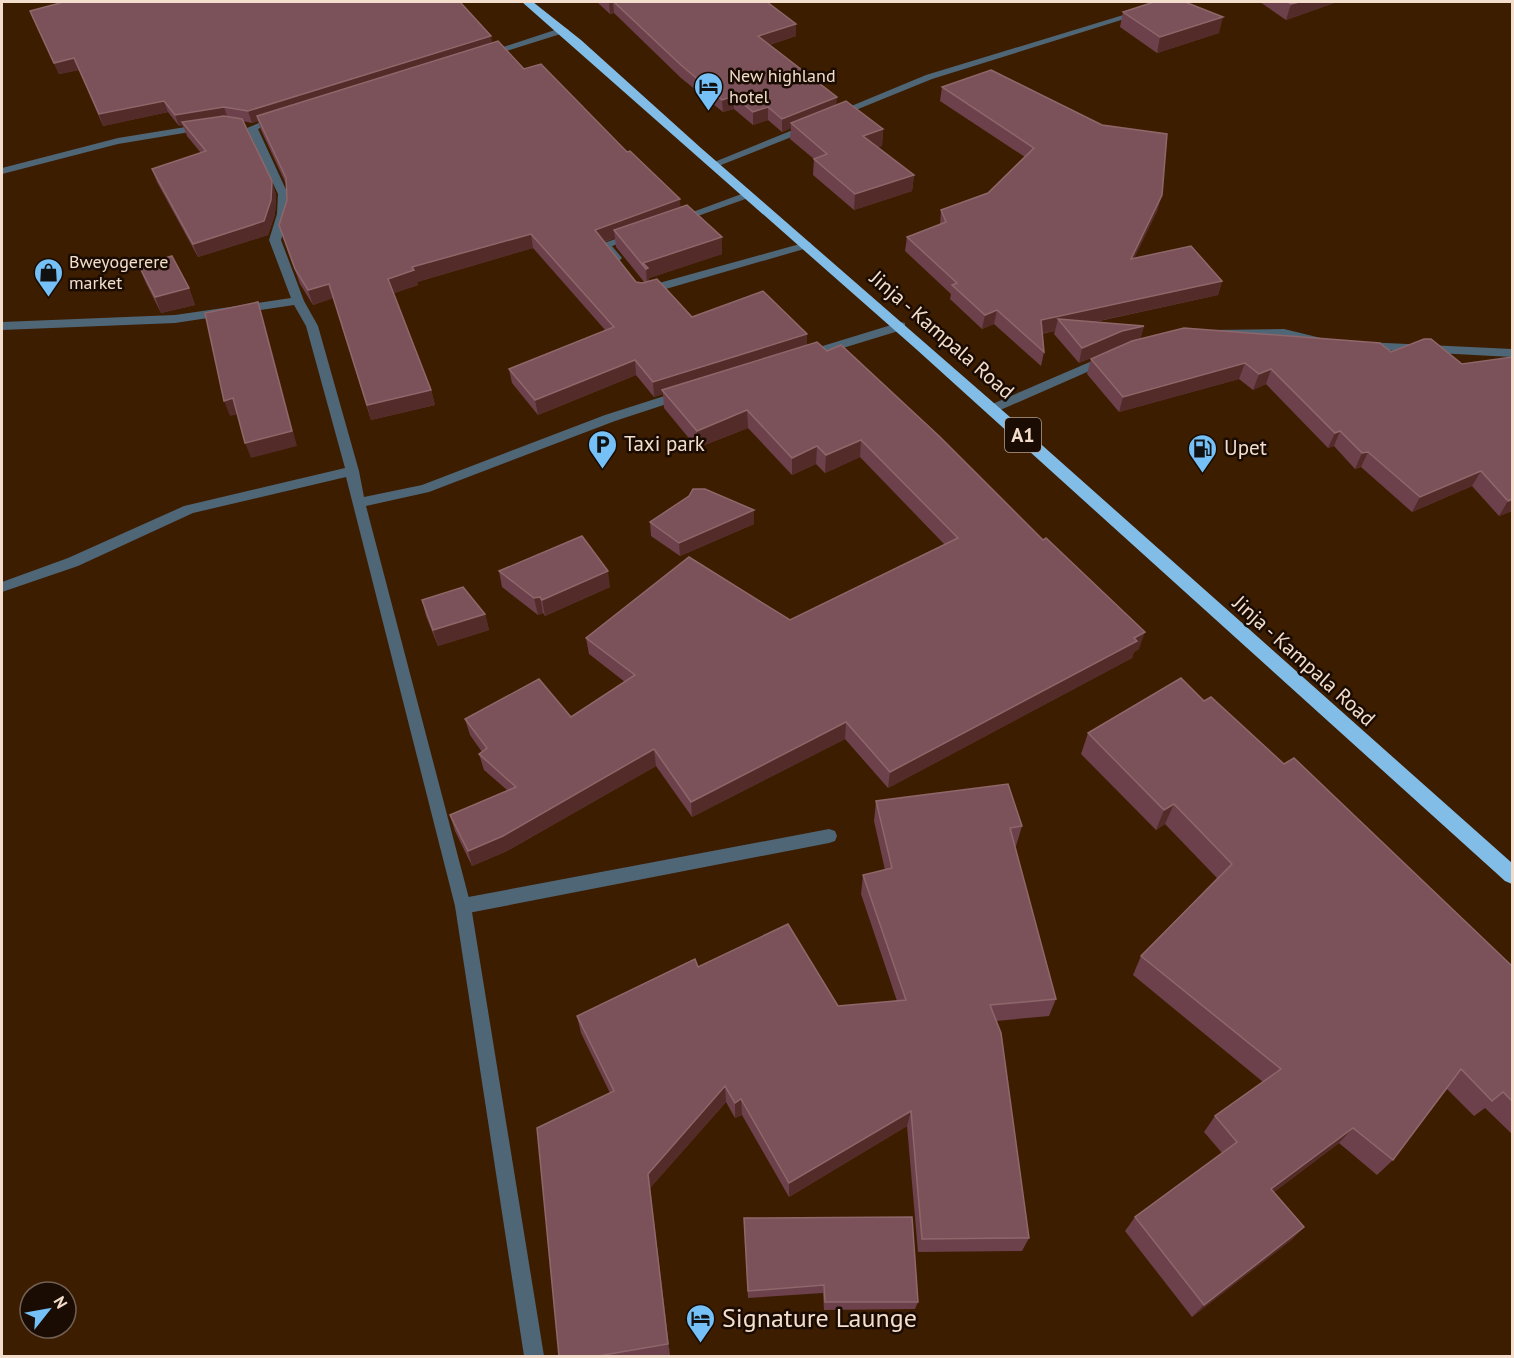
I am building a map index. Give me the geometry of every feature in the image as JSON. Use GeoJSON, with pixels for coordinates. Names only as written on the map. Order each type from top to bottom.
{"type":"FeatureCollection","features":[{"type":"Feature","properties":{"kind":"highway","name":"Jinja - Kampala Road"},"geometry":{"type":"LineString","coordinates":[[527,2],[564,30],[712,165],[994,408],[1326,710],[1512,875]]}},
{"type":"Feature","properties":{"kind":"street"},"geometry":{"type":"LineString","coordinates":[[712,165],[929,77],[1174,2]]}},
{"type":"Feature","properties":{"kind":"street"},"geometry":{"type":"LineString","coordinates":[[474,57],[564,30]]}},
{"type":"Feature","properties":{"kind":"street"},"geometry":{"type":"LineString","coordinates":[[293,113],[248,127],[283,194],[284,214],[275,240],[298,301],[312,326],[352,471],[358,503],[463,906],[534,1356]]}},
{"type":"Feature","properties":{"kind":"street"},"geometry":{"type":"LineString","coordinates":[[2,171],[118,141],[219,125]]}},
{"type":"Feature","properties":{"kind":"street"},"geometry":{"type":"LineString","coordinates":[[624,268],[605,245],[747,195]]}},
{"type":"Feature","properties":{"kind":"street"},"geometry":{"type":"LineString","coordinates":[[637,284],[643,292],[807,245]]}},
{"type":"Feature","properties":{"kind":"street"},"geometry":{"type":"LineString","coordinates":[[3,323],[175,319],[298,301]]}},
{"type":"Feature","properties":{"kind":"street"},"geometry":{"type":"LineString","coordinates":[[789,361],[901,326]]}},
{"type":"Feature","properties":{"kind":"street"},"geometry":{"type":"LineString","coordinates":[[1202,335],[1233,332],[1284,333],[1330,344]]}},
{"type":"Feature","properties":{"kind":"street"},"geometry":{"type":"LineString","coordinates":[[1353,345],[1512,353]]}},
{"type":"Feature","properties":{"kind":"street"},"geometry":{"type":"LineString","coordinates":[[994,408],[1124,351]]}},
{"type":"Feature","properties":{"kind":"street"},"geometry":{"type":"LineString","coordinates":[[358,503],[424,489],[610,418],[699,390]]}},
{"type":"Feature","properties":{"kind":"street"},"geometry":{"type":"LineString","coordinates":[[2,586],[73,562],[189,509],[352,471]]}},
{"type":"Feature","properties":{"kind":"street"},"geometry":{"type":"LineString","coordinates":[[463,906],[829,836]]}},
{"type":"Feature","properties":{"kind":"building"},"geometry":{"type":"Polygon","coordinates":[[[59,2],[460,2],[491,36],[248,111],[224,107],[175,115],[164,101],[99,114],[74,58],[54,63],[30,11],[59,2]]]}},
{"type":"Feature","properties":{"kind":"building"},"geometry":{"type":"Polygon","coordinates":[[[614,2],[767,2],[796,24],[758,36],[837,97],[782,119],[768,107],[753,112],[734,96],[722,100],[614,2]]]}},
{"type":"Feature","properties":{"kind":"building"},"geometry":{"type":"Polygon","coordinates":[[[1154,2],[1185,2],[1223,17],[1160,37],[1123,12],[1154,2]]]}},
{"type":"Feature","properties":{"kind":"building"},"geometry":{"type":"Polygon","coordinates":[[[498,41],[524,69],[541,64],[627,152],[630,151],[680,199],[595,230],[636,282],[642,283],[657,279],[692,317],[763,291],[807,334],[653,382],[635,360],[535,400],[509,369],[614,327],[531,234],[412,267],[414,270],[388,279],[431,390],[367,405],[329,284],[308,290],[295,269],[279,225],[287,200],[286,178],[257,116],[498,41]]]}},
{"type":"Feature","properties":{"kind":"building"},"geometry":{"type":"Polygon","coordinates":[[[991,70],[1102,125],[1167,134],[1162,195],[1131,259],[1191,246],[1222,281],[1041,320],[1044,352],[997,310],[985,315],[952,285],[957,283],[907,237],[946,222],[941,210],[988,193],[1034,148],[942,87],[991,70]]]}},
{"type":"Feature","properties":{"kind":"building"},"geometry":{"type":"Polygon","coordinates":[[[846,101],[883,129],[863,136],[914,175],[855,194],[814,159],[827,154],[791,123],[846,101]]]}},
{"type":"Feature","properties":{"kind":"building"},"geometry":{"type":"Polygon","coordinates":[[[224,116],[242,119],[272,181],[271,200],[264,221],[193,244],[152,169],[206,151],[182,122],[224,116]]]}},
{"type":"Feature","properties":{"kind":"building"},"geometry":{"type":"Polygon","coordinates":[[[687,205],[722,237],[643,263],[648,268],[646,269],[614,230],[687,205]]]}},
{"type":"Feature","properties":{"kind":"building"},"geometry":{"type":"Polygon","coordinates":[[[172,256],[189,288],[155,297],[139,266],[172,256]]]}},
{"type":"Feature","properties":{"kind":"building"},"geometry":{"type":"Polygon","coordinates":[[[258,302],[292,431],[245,443],[233,398],[224,401],[205,313],[258,302]]]}},
{"type":"Feature","properties":{"kind":"building"},"geometry":{"type":"Polygon","coordinates":[[[1058,319],[1144,326],[1122,331],[1082,348],[1058,319]]]}},
{"type":"Feature","properties":{"kind":"building"},"geometry":{"type":"Polygon","coordinates":[[[1184,328],[1380,343],[1391,352],[1424,339],[1431,339],[1462,364],[1512,357],[1512,499],[1508,501],[1481,471],[1420,497],[1368,452],[1362,453],[1340,431],[1335,433],[1271,369],[1259,374],[1245,363],[1123,397],[1091,359],[1132,341],[1184,328]]]}},
{"type":"Feature","properties":{"kind":"building"},"geometry":{"type":"Polygon","coordinates":[[[817,342],[827,351],[841,345],[939,436],[1043,540],[1046,538],[1145,632],[1134,638],[1137,641],[890,772],[846,722],[691,802],[654,749],[503,836],[468,851],[450,815],[516,787],[479,754],[487,748],[465,719],[539,679],[571,717],[635,675],[586,638],[689,557],[790,620],[958,538],[861,440],[826,455],[817,446],[792,458],[747,410],[697,431],[662,390],[817,342]]]}},
{"type":"Feature","properties":{"kind":"building"},"geometry":{"type":"Polygon","coordinates":[[[693,489],[705,489],[754,510],[679,543],[650,522],[689,496],[693,489]]]}},
{"type":"Feature","properties":{"kind":"building"},"geometry":{"type":"Polygon","coordinates":[[[582,536],[608,571],[542,600],[540,597],[534,598],[499,571],[582,536]]]}},
{"type":"Feature","properties":{"kind":"building"},"geometry":{"type":"Polygon","coordinates":[[[463,587],[485,614],[433,630],[422,600],[463,587]]]}},
{"type":"Feature","properties":{"kind":"building"},"geometry":{"type":"Polygon","coordinates":[[[1181,678],[1204,701],[1211,697],[1284,764],[1294,758],[1512,966],[1512,1101],[1503,1092],[1492,1101],[1461,1069],[1393,1160],[1353,1128],[1271,1189],[1304,1227],[1204,1305],[1135,1217],[1237,1142],[1215,1116],[1281,1069],[1141,956],[1232,864],[1174,804],[1164,810],[1088,733],[1181,678]]]}},
{"type":"Feature","properties":{"kind":"building"},"geometry":{"type":"Polygon","coordinates":[[[1008,784],[1022,826],[1010,828],[1056,999],[990,1005],[1001,1033],[1029,1238],[922,1239],[911,1111],[789,1183],[741,1099],[735,1103],[725,1086],[648,1174],[668,1344],[598,1356],[559,1356],[537,1128],[614,1091],[577,1016],[695,959],[698,967],[788,924],[838,1006],[906,1000],[863,875],[892,868],[876,801],[1008,784]]]}},
{"type":"Feature","properties":{"kind":"building"},"geometry":{"type":"Polygon","coordinates":[[[912,1217],[918,1302],[825,1302],[824,1285],[748,1291],[744,1218],[912,1217]]]}},
{"type":"Feature","properties":{"kind":"place","name":"New highland hotel"},"geometry":{"type":"Point","coordinates":[708,112]}},
{"type":"Feature","properties":{"kind":"place","name":"Bweyogerere market"},"geometry":{"type":"Point","coordinates":[48,298]}},
{"type":"Feature","properties":{"kind":"place","name":"Taxi park"},"geometry":{"type":"Point","coordinates":[603,470]}},
{"type":"Feature","properties":{"kind":"place","name":"Upet"},"geometry":{"type":"Point","coordinates":[1203,474]}},
{"type":"Feature","properties":{"kind":"place","name":"Signature Launge"},"geometry":{"type":"Point","coordinates":[701,1344]}}]}
